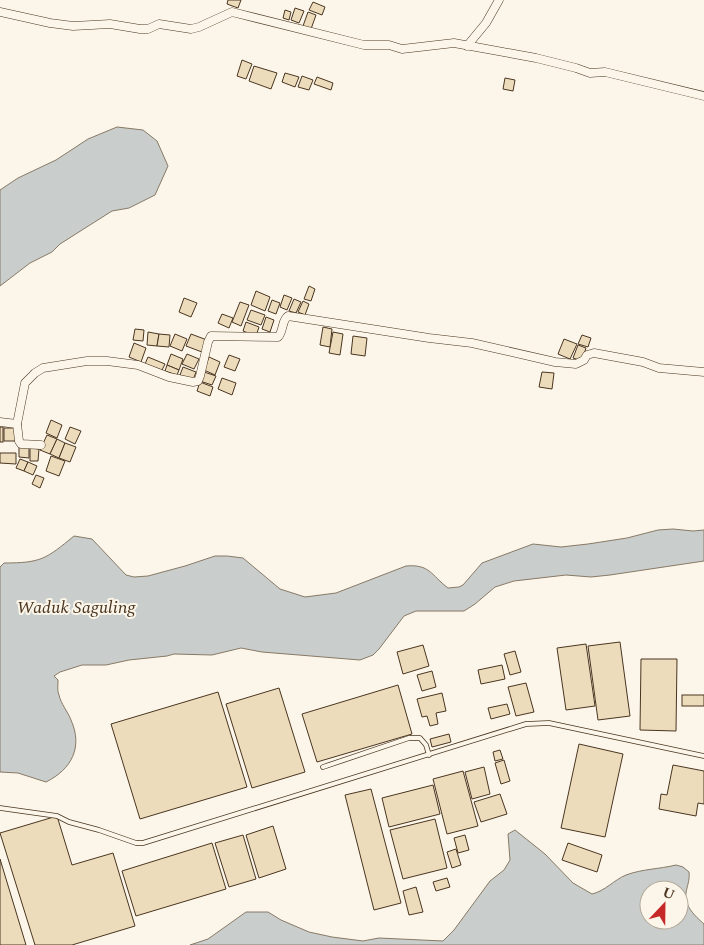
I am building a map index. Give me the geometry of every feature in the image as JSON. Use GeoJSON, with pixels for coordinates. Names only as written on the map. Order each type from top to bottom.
{"type":"FeatureCollection","features":[{"type":"Feature","properties":{"kind":"street"},"geometry":{"type":"LineString","coordinates":[[467,46],[486,22],[499,0]]}},
{"type":"Feature","properties":{"kind":"street"},"geometry":{"type":"LineString","coordinates":[[0,12],[73,26],[110,24],[140,30],[159,24],[191,29],[232,12],[364,45],[387,45],[402,48],[454,44],[536,58],[590,73],[605,72],[704,96]]}},
{"type":"Feature","properties":{"kind":"street"},"geometry":{"type":"LineString","coordinates":[[41,445],[21,444],[17,424],[25,383],[43,368],[87,361],[107,361],[138,365],[169,377],[193,382],[198,380],[200,376],[211,336],[278,337],[288,316],[428,338],[472,342],[555,362],[576,364],[584,360],[587,355],[594,353],[643,362],[659,368],[704,372]]}},
{"type":"Feature","properties":{"kind":"street"},"geometry":{"type":"LineString","coordinates":[[0,422],[17,424]]}},
{"type":"Feature","properties":{"kind":"lane"},"geometry":{"type":"LineString","coordinates":[[0,808],[57,816],[69,822],[143,844],[526,724],[549,723],[704,756]]}},
{"type":"Feature","properties":{"kind":"lane"},"geometry":{"type":"LineString","coordinates":[[323,766],[409,738],[420,738],[426,745],[429,754]]}},
{"type":"Feature","properties":{"kind":"water"},"geometry":{"type":"Polygon","coordinates":[[[117,127],[143,130],[157,141],[168,166],[155,195],[129,208],[112,211],[60,244],[52,252],[30,263],[0,286],[0,190],[18,178],[56,160],[88,139],[117,127]]]}},
{"type":"Feature","properties":{"kind":"water","name":"Waduk Saguling"},"geometry":{"type":"Polygon","coordinates":[[[658,530],[704,530],[704,561],[591,577],[566,575],[514,581],[495,587],[464,611],[416,611],[404,616],[373,655],[360,660],[262,652],[241,648],[212,655],[174,654],[106,665],[82,665],[60,672],[54,676],[58,680],[58,693],[61,702],[74,730],[76,739],[73,756],[63,771],[46,782],[18,773],[0,772],[0,567],[4,563],[35,561],[49,555],[74,536],[92,539],[126,575],[134,577],[148,576],[215,556],[227,556],[243,558],[280,589],[305,597],[336,593],[406,566],[420,567],[430,571],[448,588],[459,587],[463,585],[482,563],[533,544],[561,547],[627,538],[658,530]]]}},
{"type":"Feature","properties":{"kind":"water"},"geometry":{"type":"Polygon","coordinates":[[[515,830],[545,854],[573,883],[592,894],[632,873],[676,865],[683,867],[689,872],[689,880],[639,880],[639,930],[689,930],[689,907],[704,924],[704,945],[190,945],[208,939],[246,912],[268,912],[309,932],[332,937],[363,941],[379,938],[443,941],[454,930],[490,881],[504,870],[510,860],[508,834],[515,830]]]}},
{"type":"Feature","properties":{"kind":"building"},"geometry":{"type":"Polygon","coordinates":[[[228,0],[241,0],[238,8],[227,4],[228,0]]]}},
{"type":"Feature","properties":{"kind":"building"},"geometry":{"type":"Polygon","coordinates":[[[313,2],[325,7],[322,15],[309,10],[313,2]]]}},
{"type":"Feature","properties":{"kind":"building"},"geometry":{"type":"Polygon","coordinates":[[[295,8],[304,11],[299,23],[291,20],[295,8]]]}},
{"type":"Feature","properties":{"kind":"building"},"geometry":{"type":"Polygon","coordinates":[[[285,10],[291,12],[289,20],[283,18],[285,10]]]}},
{"type":"Feature","properties":{"kind":"building"},"geometry":{"type":"Polygon","coordinates":[[[308,12],[316,15],[311,29],[303,26],[308,12]]]}},
{"type":"Feature","properties":{"kind":"building"},"geometry":{"type":"Polygon","coordinates":[[[242,60],[252,64],[246,79],[237,76],[242,60]]]}},
{"type":"Feature","properties":{"kind":"building"},"geometry":{"type":"Polygon","coordinates":[[[254,66],[277,73],[271,89],[249,81],[254,66]]]}},
{"type":"Feature","properties":{"kind":"building"},"geometry":{"type":"Polygon","coordinates":[[[285,73],[299,77],[295,87],[282,82],[285,73]]]}},
{"type":"Feature","properties":{"kind":"building"},"geometry":{"type":"Polygon","coordinates":[[[302,76],[313,80],[309,90],[298,87],[302,76]]]}},
{"type":"Feature","properties":{"kind":"building"},"geometry":{"type":"Polygon","coordinates":[[[317,77],[333,83],[331,90],[314,84],[317,77]]]}},
{"type":"Feature","properties":{"kind":"building"},"geometry":{"type":"Polygon","coordinates":[[[505,78],[515,80],[513,91],[503,89],[505,78]]]}},
{"type":"Feature","properties":{"kind":"building"},"geometry":{"type":"Polygon","coordinates":[[[309,286],[315,289],[311,301],[304,299],[309,286]]]}},
{"type":"Feature","properties":{"kind":"building"},"geometry":{"type":"Polygon","coordinates":[[[256,291],[270,297],[265,311],[251,305],[256,291]]]}},
{"type":"Feature","properties":{"kind":"building"},"geometry":{"type":"Polygon","coordinates":[[[284,295],[292,298],[287,310],[280,307],[284,295]]]}},
{"type":"Feature","properties":{"kind":"building"},"geometry":{"type":"Polygon","coordinates":[[[184,298],[197,303],[191,317],[179,312],[184,298]]]}},
{"type":"Feature","properties":{"kind":"building"},"geometry":{"type":"Polygon","coordinates":[[[294,299],[301,302],[296,313],[289,311],[294,299]]]}},
{"type":"Feature","properties":{"kind":"building"},"geometry":{"type":"Polygon","coordinates":[[[272,300],[280,303],[276,314],[268,311],[272,300]]]}},
{"type":"Feature","properties":{"kind":"building"},"geometry":{"type":"Polygon","coordinates":[[[303,301],[309,304],[305,315],[298,312],[303,301]]]}},
{"type":"Feature","properties":{"kind":"building"},"geometry":{"type":"Polygon","coordinates":[[[240,302],[249,305],[241,326],[232,322],[240,302]]]}},
{"type":"Feature","properties":{"kind":"building"},"geometry":{"type":"Polygon","coordinates":[[[251,310],[265,315],[261,325],[247,320],[251,310]]]}},
{"type":"Feature","properties":{"kind":"building"},"geometry":{"type":"Polygon","coordinates":[[[222,314],[233,318],[229,328],[218,323],[222,314]]]}},
{"type":"Feature","properties":{"kind":"building"},"geometry":{"type":"Polygon","coordinates":[[[266,317],[274,320],[270,332],[262,329],[266,317]]]}},
{"type":"Feature","properties":{"kind":"building"},"geometry":{"type":"Polygon","coordinates":[[[246,322],[259,327],[256,336],[243,331],[246,322]]]}},
{"type":"Feature","properties":{"kind":"building"},"geometry":{"type":"Polygon","coordinates":[[[323,327],[332,329],[330,347],[320,345],[323,327]]]}},
{"type":"Feature","properties":{"kind":"building"},"geometry":{"type":"Polygon","coordinates":[[[135,329],[144,330],[143,341],[133,340],[135,329]]]}},
{"type":"Feature","properties":{"kind":"building"},"geometry":{"type":"Polygon","coordinates":[[[148,332],[159,334],[157,346],[147,345],[148,332]]]}},
{"type":"Feature","properties":{"kind":"building"},"geometry":{"type":"Polygon","coordinates":[[[333,332],[343,334],[340,355],[329,353],[333,332]]]}},
{"type":"Feature","properties":{"kind":"building"},"geometry":{"type":"Polygon","coordinates":[[[159,334],[170,335],[169,347],[157,346],[159,334]]]}},
{"type":"Feature","properties":{"kind":"building"},"geometry":{"type":"Polygon","coordinates":[[[175,334],[187,339],[182,351],[170,346],[175,334]]]}},
{"type":"Feature","properties":{"kind":"building"},"geometry":{"type":"Polygon","coordinates":[[[191,334],[207,340],[202,352],[186,346],[191,334]]]}},
{"type":"Feature","properties":{"kind":"building"},"geometry":{"type":"Polygon","coordinates":[[[582,335],[591,338],[588,347],[578,344],[582,335]]]}},
{"type":"Feature","properties":{"kind":"building"},"geometry":{"type":"Polygon","coordinates":[[[353,336],[367,338],[365,356],[351,354],[353,336]]]}},
{"type":"Feature","properties":{"kind":"building"},"geometry":{"type":"Polygon","coordinates":[[[564,339],[577,344],[570,359],[558,354],[564,339]]]}},
{"type":"Feature","properties":{"kind":"building"},"geometry":{"type":"Polygon","coordinates":[[[134,343],[146,348],[141,362],[129,357],[134,343]]]}},
{"type":"Feature","properties":{"kind":"building"},"geometry":{"type":"Polygon","coordinates":[[[578,345],[586,348],[582,361],[573,358],[578,345]]]}},
{"type":"Feature","properties":{"kind":"building"},"geometry":{"type":"Polygon","coordinates":[[[171,354],[183,359],[179,370],[167,365],[171,354]]]}},
{"type":"Feature","properties":{"kind":"building"},"geometry":{"type":"Polygon","coordinates":[[[187,354],[199,359],[194,369],[182,364],[187,354]]]}},
{"type":"Feature","properties":{"kind":"building"},"geometry":{"type":"Polygon","coordinates":[[[229,355],[240,359],[235,371],[224,367],[229,355]]]}},
{"type":"Feature","properties":{"kind":"building"},"geometry":{"type":"Polygon","coordinates":[[[148,357],[165,364],[162,370],[145,364],[148,357]]]}},
{"type":"Feature","properties":{"kind":"building"},"geometry":{"type":"Polygon","coordinates":[[[209,357],[220,362],[215,375],[204,370],[209,357]]]}},
{"type":"Feature","properties":{"kind":"building"},"geometry":{"type":"Polygon","coordinates":[[[167,365],[179,370],[177,375],[165,371],[167,365]]]}},
{"type":"Feature","properties":{"kind":"building"},"geometry":{"type":"Polygon","coordinates":[[[183,367],[196,372],[193,380],[180,375],[183,367]]]}},
{"type":"Feature","properties":{"kind":"building"},"geometry":{"type":"Polygon","coordinates":[[[204,372],[216,376],[212,385],[200,381],[204,372]]]}},
{"type":"Feature","properties":{"kind":"building"},"geometry":{"type":"Polygon","coordinates":[[[542,372],[554,373],[552,389],[539,387],[542,372]]]}},
{"type":"Feature","properties":{"kind":"building"},"geometry":{"type":"Polygon","coordinates":[[[222,378],[236,383],[232,395],[218,389],[222,378]]]}},
{"type":"Feature","properties":{"kind":"building"},"geometry":{"type":"Polygon","coordinates":[[[200,382],[213,387],[210,396],[197,391],[200,382]]]}},
{"type":"Feature","properties":{"kind":"building"},"geometry":{"type":"Polygon","coordinates":[[[51,420],[62,425],[57,438],[46,433],[51,420]]]}},
{"type":"Feature","properties":{"kind":"building"},"geometry":{"type":"Polygon","coordinates":[[[0,427],[3,427],[3,442],[0,442],[0,427]]]}},
{"type":"Feature","properties":{"kind":"building"},"geometry":{"type":"Polygon","coordinates":[[[70,427],[81,431],[75,444],[65,439],[70,427]]]}},
{"type":"Feature","properties":{"kind":"building"},"geometry":{"type":"Polygon","coordinates":[[[4,428],[17,428],[17,441],[4,441],[4,428]]]}},
{"type":"Feature","properties":{"kind":"building"},"geometry":{"type":"Polygon","coordinates":[[[47,435],[57,439],[50,454],[40,450],[47,435]]]}},
{"type":"Feature","properties":{"kind":"building"},"geometry":{"type":"Polygon","coordinates":[[[57,439],[65,443],[59,458],[50,454],[57,439]]]}},
{"type":"Feature","properties":{"kind":"building"},"geometry":{"type":"Polygon","coordinates":[[[65,443],[76,447],[70,462],[59,458],[65,443]]]}},
{"type":"Feature","properties":{"kind":"building"},"geometry":{"type":"Polygon","coordinates":[[[19,446],[29,446],[29,458],[19,457],[19,446]]]}},
{"type":"Feature","properties":{"kind":"building"},"geometry":{"type":"Polygon","coordinates":[[[30,448],[39,449],[38,461],[30,461],[30,448]]]}},
{"type":"Feature","properties":{"kind":"building"},"geometry":{"type":"Polygon","coordinates":[[[0,453],[16,453],[16,464],[0,463],[0,453]]]}},
{"type":"Feature","properties":{"kind":"building"},"geometry":{"type":"Polygon","coordinates":[[[51,456],[65,461],[59,476],[46,471],[51,456]]]}},
{"type":"Feature","properties":{"kind":"building"},"geometry":{"type":"Polygon","coordinates":[[[20,459],[28,462],[24,471],[16,468],[20,459]]]}},
{"type":"Feature","properties":{"kind":"building"},"geometry":{"type":"Polygon","coordinates":[[[28,462],[37,466],[33,475],[24,471],[28,462]]]}},
{"type":"Feature","properties":{"kind":"building"},"geometry":{"type":"Polygon","coordinates":[[[36,475],[44,478],[40,488],[32,484],[36,475]]]}},
{"type":"Feature","properties":{"kind":"building"},"geometry":{"type":"Polygon","coordinates":[[[620,642],[630,716],[598,720],[588,646],[620,642]]]}},
{"type":"Feature","properties":{"kind":"building"},"geometry":{"type":"Polygon","coordinates":[[[586,644],[595,706],[566,710],[557,648],[586,644]]]}},
{"type":"Feature","properties":{"kind":"building"},"geometry":{"type":"Polygon","coordinates":[[[423,645],[429,666],[403,674],[397,652],[423,645]]]}},
{"type":"Feature","properties":{"kind":"building"},"geometry":{"type":"Polygon","coordinates":[[[515,651],[521,672],[510,675],[504,654],[515,651]]]}},
{"type":"Feature","properties":{"kind":"building"},"geometry":{"type":"Polygon","coordinates":[[[641,659],[677,659],[676,731],[640,730],[641,659]]]}},
{"type":"Feature","properties":{"kind":"building"},"geometry":{"type":"Polygon","coordinates":[[[502,665],[505,679],[481,684],[478,670],[502,665]]]}},
{"type":"Feature","properties":{"kind":"building"},"geometry":{"type":"Polygon","coordinates":[[[432,671],[436,687],[422,691],[417,675],[432,671]]]}},
{"type":"Feature","properties":{"kind":"building"},"geometry":{"type":"Polygon","coordinates":[[[526,683],[534,712],[516,716],[508,687],[526,683]]]}},
{"type":"Feature","properties":{"kind":"building"},"geometry":{"type":"Polygon","coordinates":[[[398,685],[412,734],[317,762],[302,714],[398,685]]]}},
{"type":"Feature","properties":{"kind":"building"},"geometry":{"type":"Polygon","coordinates":[[[279,688],[305,772],[252,788],[226,704],[279,688]]]}},
{"type":"Feature","properties":{"kind":"building"},"geometry":{"type":"Polygon","coordinates":[[[218,692],[247,787],[140,819],[111,724],[218,692]]]}},
{"type":"Feature","properties":{"kind":"building"},"geometry":{"type":"Polygon","coordinates":[[[442,693],[446,711],[436,713],[438,724],[430,726],[427,716],[422,717],[417,699],[442,693]]]}},
{"type":"Feature","properties":{"kind":"building"},"geometry":{"type":"Polygon","coordinates":[[[682,695],[704,695],[704,706],[682,706],[682,695]]]}},
{"type":"Feature","properties":{"kind":"building"},"geometry":{"type":"Polygon","coordinates":[[[507,704],[510,714],[491,719],[488,708],[507,704]]]}},
{"type":"Feature","properties":{"kind":"building"},"geometry":{"type":"Polygon","coordinates":[[[449,734],[451,742],[432,747],[430,739],[449,734]]]}},
{"type":"Feature","properties":{"kind":"building"},"geometry":{"type":"Polygon","coordinates":[[[579,744],[623,754],[605,837],[561,828],[579,744]]]}},
{"type":"Feature","properties":{"kind":"building"},"geometry":{"type":"Polygon","coordinates":[[[500,750],[503,759],[495,761],[493,752],[500,750]]]}},
{"type":"Feature","properties":{"kind":"building"},"geometry":{"type":"Polygon","coordinates":[[[504,760],[510,781],[501,784],[495,763],[504,760]]]}},
{"type":"Feature","properties":{"kind":"building"},"geometry":{"type":"Polygon","coordinates":[[[673,765],[704,771],[704,804],[698,803],[696,816],[659,809],[661,794],[667,795],[673,765]]]}},
{"type":"Feature","properties":{"kind":"building"},"geometry":{"type":"Polygon","coordinates":[[[484,767],[490,794],[472,799],[465,772],[484,767]]]}},
{"type":"Feature","properties":{"kind":"building"},"geometry":{"type":"Polygon","coordinates":[[[463,771],[478,826],[447,834],[433,779],[463,771]]]}},
{"type":"Feature","properties":{"kind":"building"},"geometry":{"type":"Polygon","coordinates":[[[433,785],[440,814],[389,827],[382,798],[433,785]]]}},
{"type":"Feature","properties":{"kind":"building"},"geometry":{"type":"Polygon","coordinates":[[[371,789],[401,903],[374,910],[345,795],[371,789]]]}},
{"type":"Feature","properties":{"kind":"building"},"geometry":{"type":"Polygon","coordinates":[[[500,794],[507,814],[481,822],[474,802],[500,794]]]}},
{"type":"Feature","properties":{"kind":"building"},"geometry":{"type":"Polygon","coordinates":[[[57,816],[72,865],[113,853],[135,926],[72,945],[35,945],[0,833],[57,816]]]}},
{"type":"Feature","properties":{"kind":"building"},"geometry":{"type":"Polygon","coordinates":[[[435,819],[447,868],[403,879],[390,830],[435,819]]]}},
{"type":"Feature","properties":{"kind":"building"},"geometry":{"type":"Polygon","coordinates":[[[273,826],[286,869],[259,878],[246,835],[273,826]]]}},
{"type":"Feature","properties":{"kind":"building"},"geometry":{"type":"Polygon","coordinates":[[[243,835],[256,879],[229,887],[215,843],[243,835]]]}},
{"type":"Feature","properties":{"kind":"building"},"geometry":{"type":"Polygon","coordinates":[[[465,835],[469,850],[458,853],[454,838],[465,835]]]}},
{"type":"Feature","properties":{"kind":"building"},"geometry":{"type":"Polygon","coordinates":[[[212,843],[226,889],[136,916],[122,871],[212,843]]]}},
{"type":"Feature","properties":{"kind":"building"},"geometry":{"type":"Polygon","coordinates":[[[568,843],[602,855],[597,872],[562,860],[568,843]]]}},
{"type":"Feature","properties":{"kind":"building"},"geometry":{"type":"Polygon","coordinates":[[[456,849],[461,865],[452,868],[447,852],[456,849]]]}},
{"type":"Feature","properties":{"kind":"building"},"geometry":{"type":"Polygon","coordinates":[[[0,859],[26,945],[0,945],[0,859]]]}},
{"type":"Feature","properties":{"kind":"building"},"geometry":{"type":"Polygon","coordinates":[[[447,878],[450,887],[436,891],[433,882],[447,878]]]}},
{"type":"Feature","properties":{"kind":"building"},"geometry":{"type":"Polygon","coordinates":[[[416,887],[423,912],[409,915],[403,891],[416,887]]]}}]}
